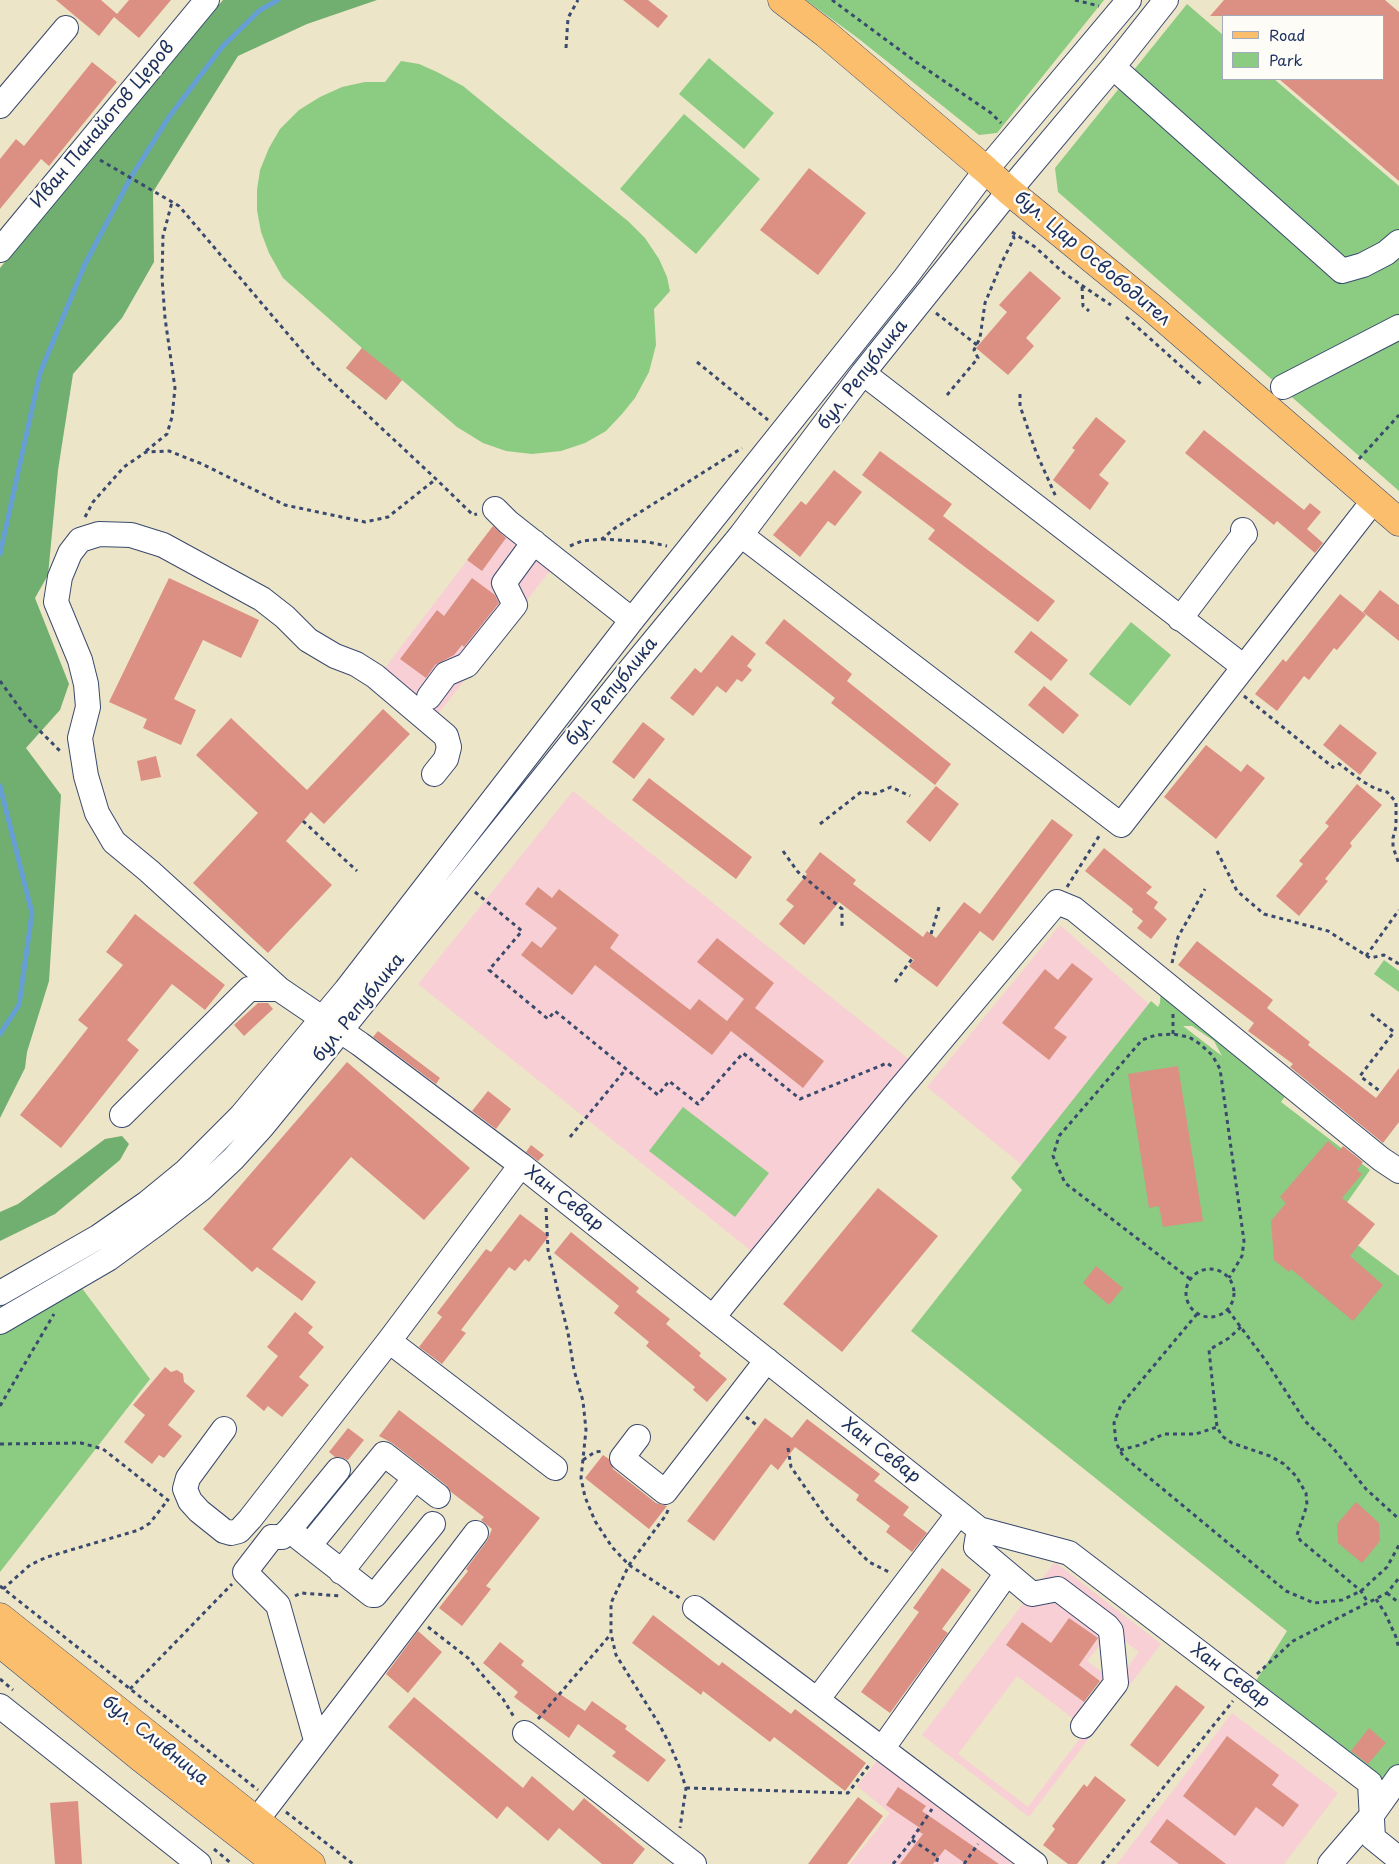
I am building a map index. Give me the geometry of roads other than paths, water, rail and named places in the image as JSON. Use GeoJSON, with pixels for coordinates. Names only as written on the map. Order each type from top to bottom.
{"type":"FeatureCollection","features":[{"type":"Feature","properties":{"kind":"main road","name":"бул. Цар Освободител"},"geometry":{"type":"LineString","coordinates":[[782,0],[826,34],[1009,191],[1152,308],[1346,474],[1399,522]]}},
{"type":"Feature","properties":{"kind":"main road","name":"бул. Сливница"},"geometry":{"type":"LineString","coordinates":[[0,1617],[122,1699],[263,1810],[310,1864]]}},
{"type":"Feature","properties":{"kind":"main road","name":"бул. Сливница"},"geometry":{"type":"LineString","coordinates":[[0,1643],[141,1758],[277,1864]]}},
{"type":"Feature","properties":{"kind":"street","name":"Иван Панайотов Церов"},"geometry":{"type":"LineString","coordinates":[[0,250],[207,0]]}},
{"type":"Feature","properties":{"kind":"street","name":"бул. Република"},"geometry":{"type":"LineString","coordinates":[[0,1322],[108,1259],[201,1189],[262,1127],[331,1025],[632,620],[904,278],[986,170],[1129,0]]}},
{"type":"Feature","properties":{"kind":"street","name":"бул. Република"},"geometry":{"type":"LineString","coordinates":[[0,1293],[98,1237],[147,1203],[186,1171],[331,1025],[461,881],[626,675],[742,535],[864,373],[1009,191],[1113,67],[1166,0]]}},
{"type":"Feature","properties":{"kind":"street"},"geometry":{"type":"LineString","coordinates":[[0,106],[66,28]]}},
{"type":"Feature","properties":{"kind":"street"},"geometry":{"type":"LineString","coordinates":[[1113,67],[1342,271],[1379,257],[1399,242]]}},
{"type":"Feature","properties":{"kind":"street"},"geometry":{"type":"LineString","coordinates":[[1283,387],[1399,327]]}},
{"type":"Feature","properties":{"kind":"street"},"geometry":{"type":"LineString","coordinates":[[864,373],[1180,619],[1237,676]]}},
{"type":"Feature","properties":{"kind":"street"},"geometry":{"type":"LineString","coordinates":[[742,535],[1120,825],[1374,500]]}},
{"type":"Feature","properties":{"kind":"street"},"geometry":{"type":"LineString","coordinates":[[505,514],[542,548],[632,620]]}},
{"type":"Feature","properties":{"kind":"street"},"geometry":{"type":"LineString","coordinates":[[1180,619],[1245,534],[1243,530]]}},
{"type":"Feature","properties":{"kind":"street","name":"Хан Севар"},"geometry":{"type":"LineString","coordinates":[[434,774],[446,759],[449,747],[446,736],[375,676],[356,664],[334,656],[308,640],[285,617],[262,599],[163,545],[131,535],[99,534],[80,540],[70,552],[60,578],[56,602],[80,660],[86,684],[88,707],[80,738],[86,776],[97,813],[114,842],[156,877],[279,989],[360,1044],[521,1165],[979,1529],[1070,1554],[1370,1783],[1373,1838],[1399,1858]]}},
{"type":"Feature","properties":{"kind":"street"},"geometry":{"type":"LineString","coordinates":[[429,697],[446,674],[467,665],[515,605],[504,584],[542,548]]}},
{"type":"Feature","properties":{"kind":"street"},"geometry":{"type":"LineString","coordinates":[[713,1317],[908,1079],[1057,902],[1074,909],[1381,1159],[1399,1170]]}},
{"type":"Feature","properties":{"kind":"street"},"geometry":{"type":"LineString","coordinates":[[122,1115],[249,989],[279,989]]}},
{"type":"Feature","properties":{"kind":"street"},"geometry":{"type":"LineString","coordinates":[[224,1429],[188,1478],[179,1501],[199,1511],[218,1526],[231,1533],[239,1531],[250,1520],[389,1341],[521,1165]]}},
{"type":"Feature","properties":{"kind":"street"},"geometry":{"type":"LineString","coordinates":[[389,1341],[555,1468]]}},
{"type":"Feature","properties":{"kind":"street"},"geometry":{"type":"LineString","coordinates":[[638,1437],[622,1458],[665,1492],[767,1360]]}},
{"type":"Feature","properties":{"kind":"street"},"geometry":{"type":"LineString","coordinates":[[309,1546],[384,1454],[438,1496]]}},
{"type":"Feature","properties":{"kind":"street"},"geometry":{"type":"LineString","coordinates":[[316,1740],[278,1605],[245,1572],[338,1470]]}},
{"type":"Feature","properties":{"kind":"street"},"geometry":{"type":"LineString","coordinates":[[341,1572],[415,1478]]}},
{"type":"Feature","properties":{"kind":"street"},"geometry":{"type":"LineString","coordinates":[[817,1700],[959,1513]]}},
{"type":"Feature","properties":{"kind":"street"},"geometry":{"type":"LineString","coordinates":[[250,1520],[309,1546],[369,1594],[375,1595],[433,1524]]}},
{"type":"Feature","properties":{"kind":"street"},"geometry":{"type":"LineString","coordinates":[[979,1529],[976,1547],[1032,1594],[1058,1589],[1107,1626],[1110,1631],[1116,1682],[1082,1726]]}},
{"type":"Feature","properties":{"kind":"street"},"geometry":{"type":"LineString","coordinates":[[263,1810],[476,1533]]}},
{"type":"Feature","properties":{"kind":"street"},"geometry":{"type":"LineString","coordinates":[[882,1749],[1008,1573]]}},
{"type":"Feature","properties":{"kind":"street"},"geometry":{"type":"LineString","coordinates":[[695,1608],[1035,1864]]}},
{"type":"Feature","properties":{"kind":"street"},"geometry":{"type":"LineString","coordinates":[[0,1706],[199,1864]]}},
{"type":"Feature","properties":{"kind":"street"},"geometry":{"type":"LineString","coordinates":[[525,1733],[694,1864]]}},
{"type":"Feature","properties":{"kind":"street"},"geometry":{"type":"LineString","coordinates":[[1330,1864],[1372,1815],[1399,1777]]}},
{"type":"Feature","properties":{"kind":"waterway"},"geometry":{"type":"LineString","coordinates":[[0,554],[40,373],[85,264],[131,177],[169,117],[222,47],[260,10],[278,0]]}},
{"type":"Feature","properties":{"kind":"waterway"},"geometry":{"type":"LineString","coordinates":[[0,786],[32,913],[19,1005],[0,1034]]}}]}
